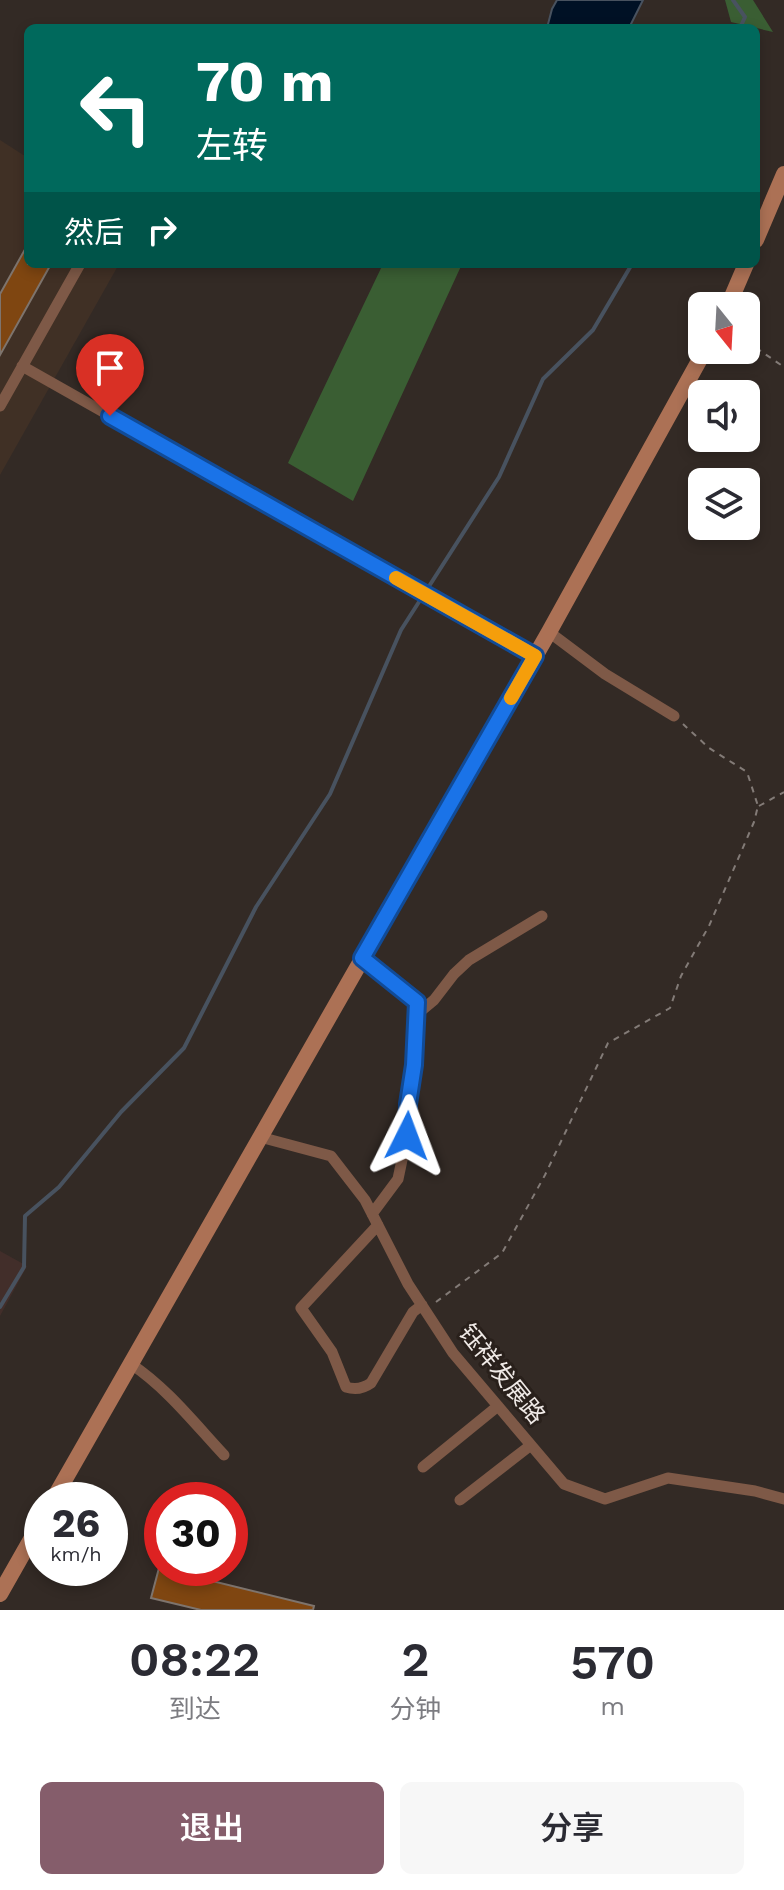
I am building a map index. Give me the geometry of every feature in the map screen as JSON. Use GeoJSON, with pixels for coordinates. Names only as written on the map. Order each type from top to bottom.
{"type":"FeatureCollection","features":[{"type":"Feature","properties":{"kind":"street"},"geometry":{"type":"LineString","coordinates":[[760,231],[784,174]]}},
{"type":"Feature","properties":{"kind":"street"},"geometry":{"type":"LineString","coordinates":[[0,406],[78,268]]}},
{"type":"Feature","properties":{"kind":"street"},"geometry":{"type":"LineString","coordinates":[[734,292],[744,268]]}},
{"type":"Feature","properties":{"kind":"street"},"geometry":{"type":"LineString","coordinates":[[63,1482],[549,632],[697,364]]}},
{"type":"Feature","properties":{"kind":"street"},"geometry":{"type":"LineString","coordinates":[[22,366],[535,656]]}},
{"type":"Feature","properties":{"kind":"street"},"geometry":{"type":"LineString","coordinates":[[549,632],[605,674],[674,716]]}},
{"type":"Feature","properties":{"kind":"street"},"geometry":{"type":"LineString","coordinates":[[416,1015],[434,1000],[469,960],[542,916]]}},
{"type":"Feature","properties":{"kind":"street"},"geometry":{"type":"LineString","coordinates":[[362,958],[417,1002],[407,1136],[398,1179],[375,1219],[301,1308],[332,1352],[346,1387],[352,1389],[371,1383],[413,1312],[424,1308]]}},
{"type":"Feature","properties":{"kind":"street","name":"钰祥发展路"},"geometry":{"type":"LineString","coordinates":[[260,1137],[331,1156],[365,1200],[408,1284],[453,1353],[564,1484],[605,1499],[668,1478],[755,1491],[784,1499]]}},
{"type":"Feature","properties":{"kind":"street"},"geometry":{"type":"LineString","coordinates":[[131,1364],[183,1411],[224,1455]]}},
{"type":"Feature","properties":{"kind":"street"},"geometry":{"type":"LineString","coordinates":[[423,1467],[498,1406]]}},
{"type":"Feature","properties":{"kind":"street"},"geometry":{"type":"LineString","coordinates":[[460,1500],[531,1445]]}},
{"type":"Feature","properties":{"kind":"street"},"geometry":{"type":"LineString","coordinates":[[0,1594],[24,1552]]}},
{"type":"Feature","properties":{"kind":"path"},"geometry":{"type":"LineString","coordinates":[[760,351],[784,367]]}},
{"type":"Feature","properties":{"kind":"path"},"geometry":{"type":"LineString","coordinates":[[424,1308],[502,1253],[545,1175],[608,1043],[670,1008],[681,976],[709,926],[754,822],[758,806],[747,772],[709,748],[674,716]]}},
{"type":"Feature","properties":{"kind":"path"},"geometry":{"type":"LineString","coordinates":[[758,806],[784,792]]}},
{"type":"Feature","properties":{"kind":"shaded area"},"geometry":{"type":"Polygon","coordinates":[[[0,140],[24,155],[24,268],[117,268],[0,475],[0,140]]]}},
{"type":"Feature","properties":{"kind":"shaded area"},"geometry":{"type":"Polygon","coordinates":[[[0,1251],[27,1266],[0,1316],[0,1251]]]}},
{"type":"Feature","properties":{"kind":"green space"},"geometry":{"type":"Polygon","coordinates":[[[725,0],[753,0],[773,32],[760,29],[760,24],[731,22],[725,0]]]}},
{"type":"Feature","properties":{"kind":"green space"},"geometry":{"type":"Polygon","coordinates":[[[381,268],[460,268],[353,501],[288,463],[381,268]]]}},
{"type":"Feature","properties":{"kind":"water"},"geometry":{"type":"Polygon","coordinates":[[[557,0],[643,0],[631,24],[548,24],[557,0]]]}},
{"type":"Feature","properties":{"kind":"building"},"geometry":{"type":"Polygon","coordinates":[[[24,251],[24,268],[49,268],[0,355],[0,294],[24,251]]]}},
{"type":"Feature","properties":{"kind":"building"},"geometry":{"type":"Polygon","coordinates":[[[154,1586],[232,1586],[314,1606],[313,1610],[201,1610],[151,1598],[154,1586]]]}},
{"type":"Feature","properties":{"kind":"waterway"},"geometry":{"type":"LineString","coordinates":[[733,0],[745,17],[742,24]]}},
{"type":"Feature","properties":{"kind":"waterway"},"geometry":{"type":"LineString","coordinates":[[0,1307],[24,1267],[25,1216],[59,1187],[121,1112],[184,1048],[256,907],[330,794],[401,630],[499,477],[543,379],[593,330],[630,268]]}},
{"type":"Feature","properties":{"kind":"slow traffic"},"geometry":{"type":"LineString","coordinates":[[396,578],[535,656],[511,698]]}},
{"type":"Feature","properties":{"kind":"route"},"geometry":{"type":"LineString","coordinates":[[110,416],[535,656],[362,958],[417,1002],[407,1136]]}}]}
